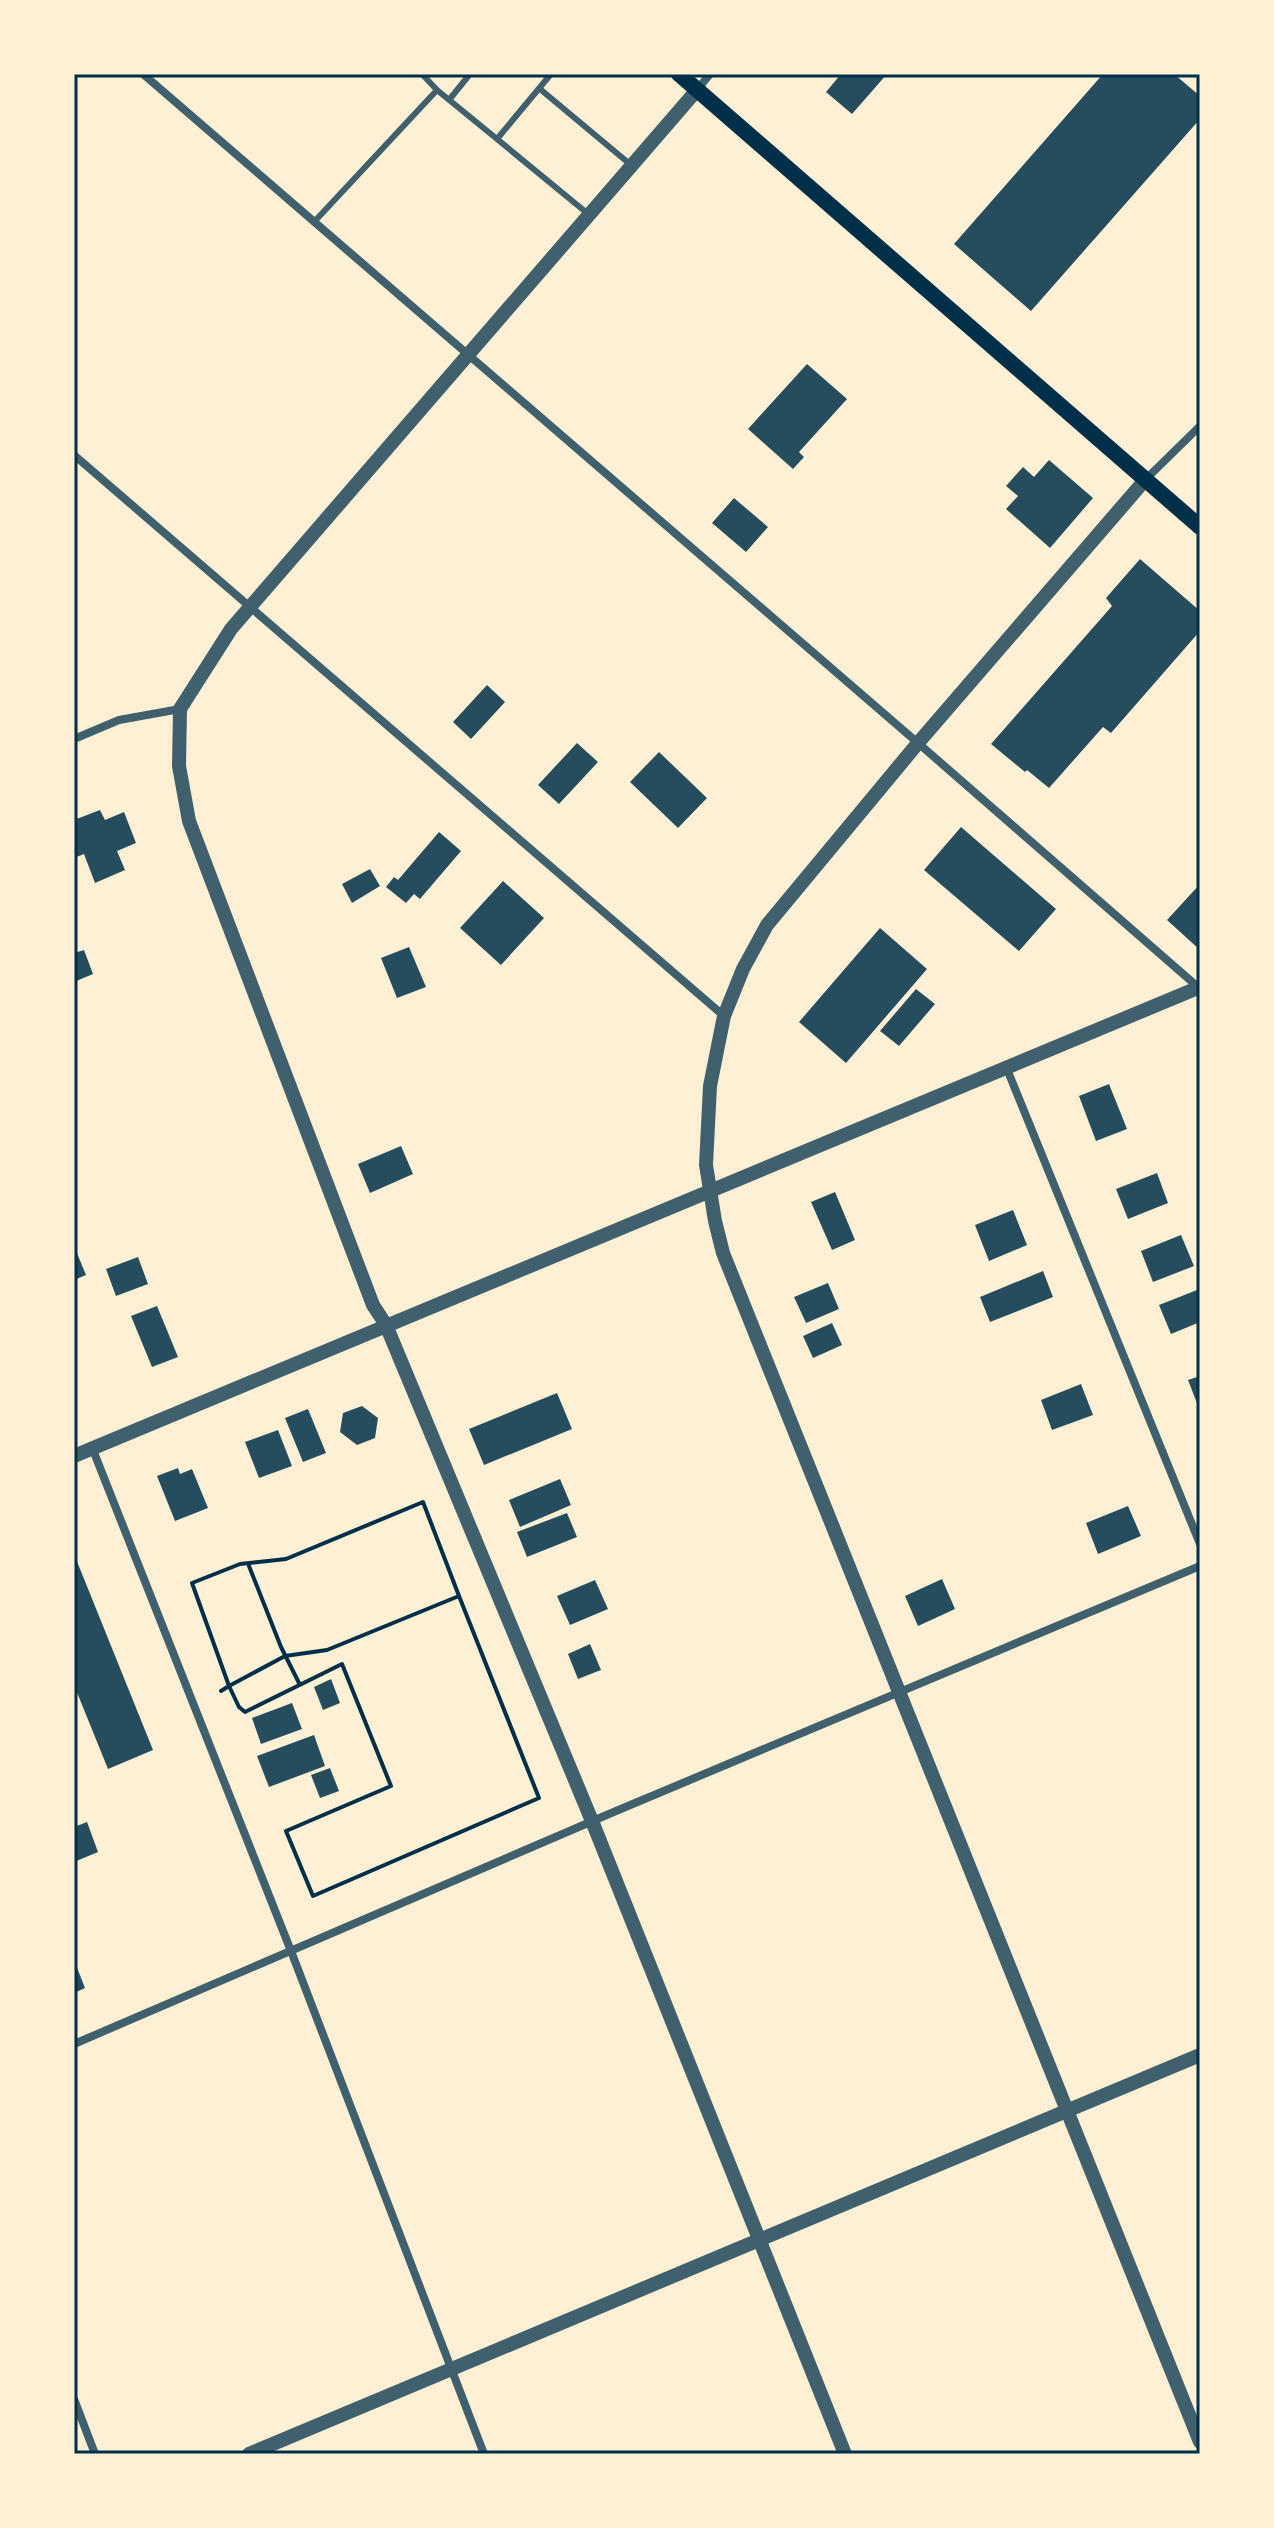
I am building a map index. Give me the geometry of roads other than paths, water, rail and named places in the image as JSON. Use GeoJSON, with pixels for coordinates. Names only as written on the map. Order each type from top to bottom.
{"type":"FeatureCollection","features":[{"type":"Feature","properties":{"kind":"main road"},"geometry":{"type":"LineString","coordinates":[[679,74],[1200,527]]}},
{"type":"Feature","properties":{"kind":"street"},"geometry":{"type":"LineString","coordinates":[[74,1456],[1199,988],[143,74]]}},
{"type":"Feature","properties":{"kind":"street"},"geometry":{"type":"LineString","coordinates":[[710,74],[231,629],[180,709],[179,766],[189,821],[373,1305],[386,1325],[592,1821],[845,2454]]}},
{"type":"Feature","properties":{"kind":"street"},"geometry":{"type":"LineString","coordinates":[[1200,426],[1145,480],[918,743],[767,925],[743,969],[724,1016],[710,1086],[706,1133],[706,1165],[723,1253],[1200,2442]]}},
{"type":"Feature","properties":{"kind":"street"},"geometry":{"type":"LineString","coordinates":[[74,455],[724,1016]]}},
{"type":"Feature","properties":{"kind":"street"},"geometry":{"type":"LineString","coordinates":[[74,739],[119,720],[180,709]]}},
{"type":"Feature","properties":{"kind":"street"},"geometry":{"type":"LineString","coordinates":[[1007,1069],[1200,1544]]}},
{"type":"Feature","properties":{"kind":"street"},"geometry":{"type":"LineString","coordinates":[[93,1450],[291,1951],[484,2454]]}},
{"type":"Feature","properties":{"kind":"street"},"geometry":{"type":"LineString","coordinates":[[74,2044],[592,1821],[1200,1566]]}},
{"type":"Feature","properties":{"kind":"street"},"geometry":{"type":"LineString","coordinates":[[249,2454],[1200,2055]]}},
{"type":"Feature","properties":{"kind":"street"},"geometry":{"type":"LineString","coordinates":[[74,2399],[95,2454]]}},
{"type":"Feature","properties":{"kind":"lane"},"geometry":{"type":"LineString","coordinates":[[422,74],[437,90],[589,215]]}},
{"type":"Feature","properties":{"kind":"lane"},"geometry":{"type":"LineString","coordinates":[[449,100],[470,74]]}},
{"type":"Feature","properties":{"kind":"lane"},"geometry":{"type":"LineString","coordinates":[[497,139],[551,74]]}},
{"type":"Feature","properties":{"kind":"lane"},"geometry":{"type":"LineString","coordinates":[[540,89],[631,165]]}},
{"type":"Feature","properties":{"kind":"lane"},"geometry":{"type":"LineString","coordinates":[[314,222],[437,90]]}}]}
